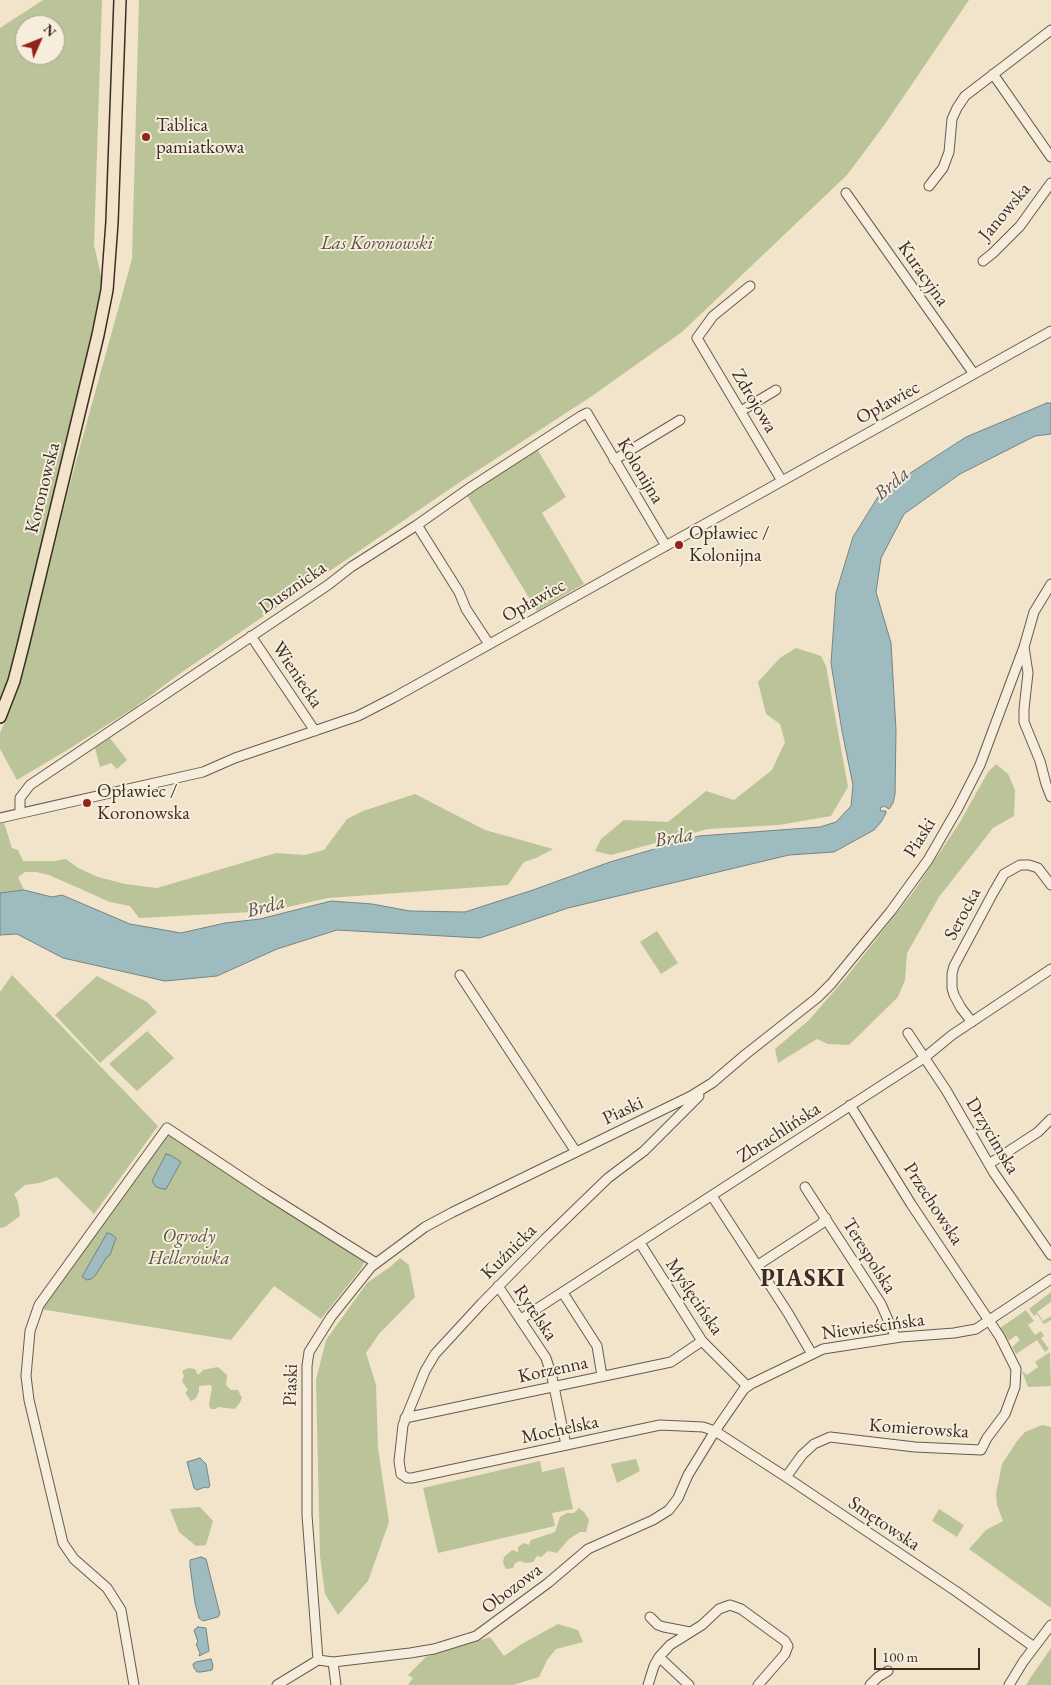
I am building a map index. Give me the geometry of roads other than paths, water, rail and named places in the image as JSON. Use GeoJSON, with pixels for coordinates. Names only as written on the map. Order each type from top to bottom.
{"type":"FeatureCollection","features":[{"type":"Feature","properties":{"kind":"main road","name":"Koronowska"},"geometry":{"type":"LineString","coordinates":[[0,716],[19,663],[98,335],[107,290],[112,222],[120,0]]}},
{"type":"Feature","properties":{"kind":"street"},"geometry":{"type":"LineString","coordinates":[[929,186],[943,168],[949,152],[952,119],[957,108],[972,89],[1051,30]]}},
{"type":"Feature","properties":{"kind":"street"},"geometry":{"type":"LineString","coordinates":[[993,74],[1051,157]]}},
{"type":"Feature","properties":{"kind":"street","name":"Janowska"},"geometry":{"type":"LineString","coordinates":[[983,261],[1020,226],[1051,183]]}},
{"type":"Feature","properties":{"kind":"street","name":"Kuracyjna"},"geometry":{"type":"LineString","coordinates":[[846,193],[974,374]]}},
{"type":"Feature","properties":{"kind":"street","name":"Zdrojowa"},"geometry":{"type":"LineString","coordinates":[[750,286],[713,316],[697,338],[782,481]]}},
{"type":"Feature","properties":{"kind":"street","name":"Opławiec"},"geometry":{"type":"LineString","coordinates":[[0,818],[203,772],[235,758],[358,716],[1051,331]]}},
{"type":"Feature","properties":{"kind":"street"},"geometry":{"type":"LineString","coordinates":[[741,412],[776,390]]}},
{"type":"Feature","properties":{"kind":"street","name":"Kolonijna"},"geometry":{"type":"LineString","coordinates":[[587,413],[666,546]]}},
{"type":"Feature","properties":{"kind":"street","name":"Dusznicka"},"geometry":{"type":"LineString","coordinates":[[20,813],[20,798],[30,785],[537,443],[587,413]]}},
{"type":"Feature","properties":{"kind":"street"},"geometry":{"type":"LineString","coordinates":[[614,460],[680,420]]}},
{"type":"Feature","properties":{"kind":"street"},"geometry":{"type":"LineString","coordinates":[[417,525],[459,592],[466,609],[489,644]]}},
{"type":"Feature","properties":{"kind":"street","name":"Piaski"},"geometry":{"type":"LineString","coordinates":[[318,1660],[307,1515],[307,1361],[310,1350],[331,1317],[376,1263],[405,1240],[453,1212],[679,1103],[712,1083],[817,998],[886,917],[928,860],[958,808],[980,765],[1024,647],[1034,612],[1051,584]]}},
{"type":"Feature","properties":{"kind":"street","name":"Wieniecka"},"geometry":{"type":"LineString","coordinates":[[251,636],[315,731]]}},
{"type":"Feature","properties":{"kind":"street"},"geometry":{"type":"LineString","coordinates":[[1024,647],[1028,673],[1024,722],[1040,761],[1051,797]]}},
{"type":"Feature","properties":{"kind":"street","name":"Serocka"},"geometry":{"type":"LineString","coordinates":[[972,1022],[954,995],[952,974],[954,966],[993,893],[1004,874],[1020,865],[1038,868],[1051,885]]}},
{"type":"Feature","properties":{"kind":"street","name":"Zbrachlińska"},"geometry":{"type":"LineString","coordinates":[[521,1319],[924,1058],[972,1022],[1051,969]]}},
{"type":"Feature","properties":{"kind":"street"},"geometry":{"type":"LineString","coordinates":[[460,975],[576,1152]]}},
{"type":"Feature","properties":{"kind":"street","name":"Drzycimska"},"geometry":{"type":"LineString","coordinates":[[908,1033],[946,1090],[989,1164],[1051,1255]]}},
{"type":"Feature","properties":{"kind":"street","name":"Kuźnicka"},"geometry":{"type":"LineString","coordinates":[[412,1478],[403,1476],[400,1471],[400,1447],[405,1418],[431,1360],[498,1286],[608,1178],[644,1150],[712,1083]]}},
{"type":"Feature","properties":{"kind":"street","name":"Przechowska"},"geometry":{"type":"LineString","coordinates":[[850,1105],[911,1204],[989,1320]]}},
{"type":"Feature","properties":{"kind":"street"},"geometry":{"type":"LineString","coordinates":[[989,1164],[1038,1132],[1051,1119]]}},
{"type":"Feature","properties":{"kind":"street"},"geometry":{"type":"LineString","coordinates":[[134,1685],[121,1610],[107,1588],[74,1559],[63,1543],[29,1400],[26,1376],[30,1331],[38,1305],[167,1128],[376,1263]]}},
{"type":"Feature","properties":{"kind":"street","name":"Terespolska"},"geometry":{"type":"LineString","coordinates":[[805,1187],[881,1304],[896,1338]]}},
{"type":"Feature","properties":{"kind":"street"},"geometry":{"type":"LineString","coordinates":[[712,1196],[758,1264],[812,1354]]}},
{"type":"Feature","properties":{"kind":"street","name":"Terespolska"},"geometry":{"type":"LineString","coordinates":[[758,1264],[820,1224],[826,1218]]}},
{"type":"Feature","properties":{"kind":"street","name":"Myślęcińska"},"geometry":{"type":"LineString","coordinates":[[640,1243],[702,1341],[747,1386]]}},
{"type":"Feature","properties":{"kind":"street","name":"Niewieścińska"},"geometry":{"type":"LineString","coordinates":[[715,1431],[747,1386],[823,1349],[976,1329],[1051,1279]]}},
{"type":"Feature","properties":{"kind":"street","name":"Rytelska"},"geometry":{"type":"LineString","coordinates":[[498,1286],[546,1358],[566,1445]]}},
{"type":"Feature","properties":{"kind":"street"},"geometry":{"type":"LineString","coordinates":[[563,1293],[597,1346],[602,1376]]}},
{"type":"Feature","properties":{"kind":"street","name":"Komierowska"},"geometry":{"type":"LineString","coordinates":[[786,1477],[802,1455],[814,1444],[830,1437],[916,1447],[981,1450],[1004,1414],[1015,1388],[1016,1368],[989,1320]]}},
{"type":"Feature","properties":{"kind":"street","name":"Korzenna"},"geometry":{"type":"LineString","coordinates":[[405,1418],[671,1362],[702,1341]]}},
{"type":"Feature","properties":{"kind":"street","name":"Mochelska"},"geometry":{"type":"LineString","coordinates":[[412,1478],[660,1424],[703,1427],[715,1431]]}},
{"type":"Feature","properties":{"kind":"street","name":"Obozowa"},"geometry":{"type":"LineString","coordinates":[[318,1660],[333,1662],[434,1649],[476,1636],[548,1583],[588,1549],[653,1520],[669,1510],[678,1498],[688,1475],[715,1431]]}},
{"type":"Feature","properties":{"kind":"street","name":"Smętowska"},"geometry":{"type":"LineString","coordinates":[[715,1431],[957,1592],[1034,1647]]}},
{"type":"Feature","properties":{"kind":"street"},"geometry":{"type":"LineString","coordinates":[[648,1685],[654,1666],[670,1645],[702,1625],[719,1609],[733,1605],[742,1608],[784,1640],[788,1646],[786,1652],[759,1685]]}},
{"type":"Feature","properties":{"kind":"street"},"geometry":{"type":"LineString","coordinates":[[650,1617],[658,1625],[690,1632]]}},
{"type":"Feature","properties":{"kind":"street"},"geometry":{"type":"LineString","coordinates":[[1008,1685],[1051,1625]]}},
{"type":"Feature","properties":{"kind":"street"},"geometry":{"type":"LineString","coordinates":[[660,1657],[689,1685]]}},
{"type":"Feature","properties":{"kind":"street"},"geometry":{"type":"LineString","coordinates":[[277,1685],[318,1660]]}},
{"type":"Feature","properties":{"kind":"street"},"geometry":{"type":"LineString","coordinates":[[333,1662],[336,1685]]}},
{"type":"Feature","properties":{"kind":"street"},"geometry":{"type":"LineString","coordinates":[[870,1685],[888,1671]]}},
{"type":"Feature","properties":{"kind":"water"},"geometry":{"type":"Polygon","coordinates":[[[1051,403],[1051,434],[1035,436],[960,474],[904,514],[881,558],[876,592],[891,643],[896,730],[895,794],[889,809],[884,806],[880,808],[881,811],[886,811],[886,813],[874,830],[834,852],[789,855],[568,908],[480,938],[337,930],[277,949],[217,976],[165,981],[63,958],[17,934],[0,935],[0,893],[24,890],[52,897],[62,895],[130,924],[181,933],[225,923],[260,919],[331,901],[372,904],[410,911],[465,912],[610,862],[699,836],[820,827],[836,822],[851,806],[853,785],[831,663],[836,593],[853,537],[881,492],[966,437],[1051,403]]]}},
{"type":"Feature","properties":{"kind":"water"},"geometry":{"type":"Polygon","coordinates":[[[166,1154],[181,1162],[166,1189],[163,1189],[156,1187],[152,1181],[166,1154]]]}},
{"type":"Feature","properties":{"kind":"water"},"geometry":{"type":"Polygon","coordinates":[[[107,1233],[116,1238],[110,1255],[95,1276],[87,1280],[82,1277],[107,1233]]]}},
{"type":"Feature","properties":{"kind":"water"},"geometry":{"type":"Polygon","coordinates":[[[200,1458],[206,1464],[210,1486],[197,1490],[194,1488],[187,1462],[200,1458]]]}},
{"type":"Feature","properties":{"kind":"water"},"geometry":{"type":"Polygon","coordinates":[[[201,1557],[206,1559],[220,1614],[218,1617],[203,1621],[199,1618],[195,1603],[190,1566],[190,1560],[201,1557]]]}},
{"type":"Feature","properties":{"kind":"water"},"geometry":{"type":"Polygon","coordinates":[[[198,1627],[206,1628],[209,1651],[199,1656],[200,1653],[196,1644],[198,1642],[194,1630],[198,1627]]]}},
{"type":"Feature","properties":{"kind":"water"},"geometry":{"type":"Polygon","coordinates":[[[211,1659],[212,1670],[197,1672],[194,1668],[193,1664],[196,1662],[211,1659]]]}},
{"type":"Feature","properties":{"kind":"place","name":"Tablica pamiatkowa"},"geometry":{"type":"Point","coordinates":[146,137]}},
{"type":"Feature","properties":{"kind":"place","name":"Opławiec / Kolonijna"},"geometry":{"type":"Point","coordinates":[679,545]}},
{"type":"Feature","properties":{"kind":"place","name":"Opławiec / Koronowska"},"geometry":{"type":"Point","coordinates":[87,803]}},
{"type":"Feature","properties":{"kind":"district","name":"PIASKI"},"geometry":{"type":"Point","coordinates":[803,1279]}},
{"type":"Feature","properties":{"kind":"park label","name":"Las Koronowski"},"geometry":{"type":"Point","coordinates":[377,244]}},
{"type":"Feature","properties":{"kind":"park label","name":"Ogrody Hellerówka"},"geometry":{"type":"Point","coordinates":[189,1248]}},
{"type":"Feature","properties":{"kind":"water label","name":"Brda"},"geometry":{"type":"Point","coordinates":[892,484]}},
{"type":"Feature","properties":{"kind":"water label","name":"Brda"},"geometry":{"type":"Point","coordinates":[674,838]}},
{"type":"Feature","properties":{"kind":"water label","name":"Brda"},"geometry":{"type":"Point","coordinates":[266,907]}}]}
